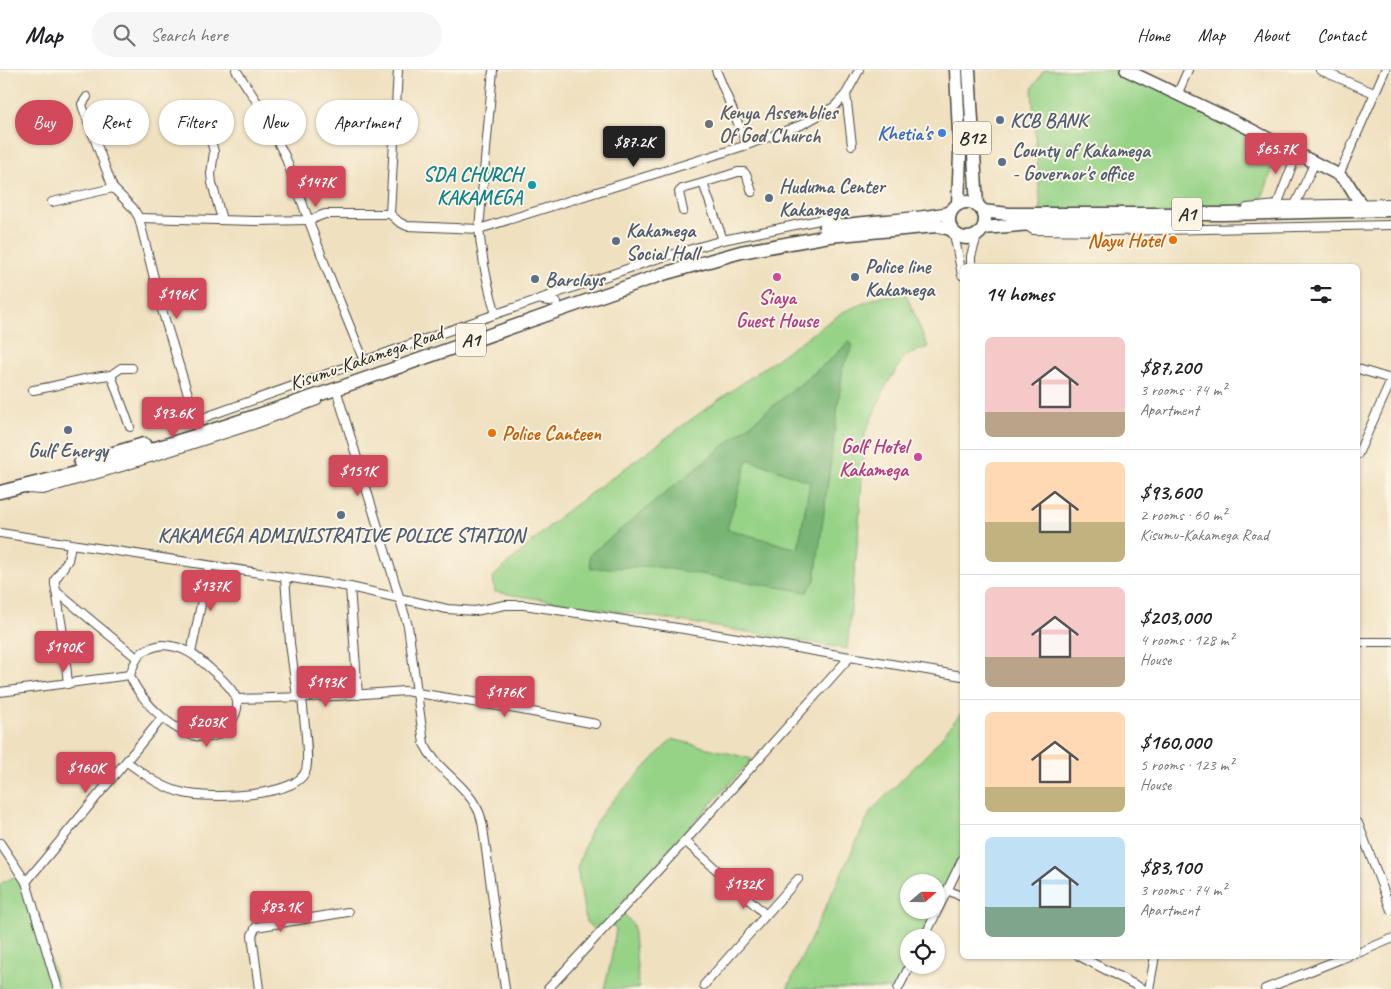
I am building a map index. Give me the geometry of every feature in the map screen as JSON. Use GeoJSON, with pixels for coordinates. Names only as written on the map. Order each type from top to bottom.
{"type":"FeatureCollection","features":[{"type":"Feature","properties":{"kind":"highway","name":"B12"},"geometry":{"type":"LineString","coordinates":[[954,209],[960,155],[956,70]]}},
{"type":"Feature","properties":{"kind":"highway","name":"B12"},"geometry":{"type":"LineString","coordinates":[[969,70],[974,155],[980,208]]}},
{"type":"Feature","properties":{"kind":"highway"},"geometry":{"type":"LineString","coordinates":[[960,155],[974,155]]}},
{"type":"Feature","properties":{"kind":"highway"},"geometry":{"type":"LineString","coordinates":[[968,202],[980,208],[985,220],[980,232],[965,239],[952,231],[949,224],[954,209],[968,202]]}},
{"type":"Feature","properties":{"kind":"highway","name":"A1"},"geometry":{"type":"LineString","coordinates":[[980,208],[1017,214],[1223,214],[1391,210]]}},
{"type":"Feature","properties":{"kind":"highway","name":"Kisumu-Kakamega Road"},"geometry":{"type":"LineString","coordinates":[[3,488],[333,382],[557,302],[694,256],[730,247],[842,226],[925,218],[954,209]]}},
{"type":"Feature","properties":{"kind":"highway","name":"A1"},"geometry":{"type":"LineString","coordinates":[[980,232],[1023,224],[1391,218]]}},
{"type":"Feature","properties":{"kind":"highway","name":"Kisumu-Kakamega Road"},"geometry":{"type":"LineString","coordinates":[[3,488],[53,480],[119,461],[336,389],[570,305],[710,260],[829,236],[938,226],[952,231]]}},
{"type":"Feature","properties":{"kind":"main road"},"geometry":{"type":"LineString","coordinates":[[1126,70],[1339,175],[1350,185],[1360,203]]}},
{"type":"Feature","properties":{"kind":"street"},"geometry":{"type":"LineString","coordinates":[[236,70],[259,105],[285,156],[364,361]]}},
{"type":"Feature","properties":{"kind":"street"},"geometry":{"type":"LineString","coordinates":[[390,214],[398,70]]}},
{"type":"Feature","properties":{"kind":"street"},"geometry":{"type":"LineString","coordinates":[[493,70],[479,229],[481,255],[496,314]]}},
{"type":"Feature","properties":{"kind":"street"},"geometry":{"type":"LineString","coordinates":[[716,70],[747,145]]}},
{"type":"Feature","properties":{"kind":"street"},"geometry":{"type":"LineString","coordinates":[[139,218],[256,221],[309,220],[325,214],[390,214],[398,222],[407,226],[479,229],[747,145],[801,125],[834,107],[846,94],[860,70]]}},
{"type":"Feature","properties":{"kind":"street"},"geometry":{"type":"LineString","coordinates":[[1177,95],[1188,70]]}},
{"type":"Feature","properties":{"kind":"street"},"geometry":{"type":"LineString","coordinates":[[1320,70],[1374,93]]}},
{"type":"Feature","properties":{"kind":"street"},"geometry":{"type":"LineString","coordinates":[[1339,175],[1385,70]]}},
{"type":"Feature","properties":{"kind":"street"},"geometry":{"type":"LineString","coordinates":[[846,94],[852,145]]}},
{"type":"Feature","properties":{"kind":"street"},"geometry":{"type":"LineString","coordinates":[[88,97],[82,104],[82,108],[113,188],[133,208],[139,218],[162,310],[198,424],[364,361],[653,260],[723,240],[824,220],[831,219],[842,226]]}},
{"type":"Feature","properties":{"kind":"street"},"geometry":{"type":"LineString","coordinates":[[212,145],[214,152],[211,174],[212,183],[222,220]]}},
{"type":"Feature","properties":{"kind":"street"},"geometry":{"type":"LineString","coordinates":[[1277,205],[1297,153]]}},
{"type":"Feature","properties":{"kind":"street"},"geometry":{"type":"LineString","coordinates":[[1295,205],[1315,162]]}},
{"type":"Feature","properties":{"kind":"street"},"geometry":{"type":"LineString","coordinates":[[683,211],[679,192],[682,189],[738,172],[744,172],[747,176],[752,192]]}},
{"type":"Feature","properties":{"kind":"street"},"geometry":{"type":"LineString","coordinates":[[703,183],[723,240]]}},
{"type":"Feature","properties":{"kind":"street"},"geometry":{"type":"LineString","coordinates":[[52,202],[113,188]]}},
{"type":"Feature","properties":{"kind":"street"},"geometry":{"type":"LineString","coordinates":[[1223,214],[1277,205],[1391,203]]}},
{"type":"Feature","properties":{"kind":"street"},"geometry":{"type":"LineString","coordinates":[[1023,224],[1033,230],[1104,231],[1391,225]]}},
{"type":"Feature","properties":{"kind":"street"},"geometry":{"type":"LineString","coordinates":[[952,231],[960,266]]}},
{"type":"Feature","properties":{"kind":"street"},"geometry":{"type":"LineString","coordinates":[[971,264],[971,256],[980,232]]}},
{"type":"Feature","properties":{"kind":"street"},"geometry":{"type":"LineString","coordinates":[[540,299],[557,302]]}},
{"type":"Feature","properties":{"kind":"street"},"geometry":{"type":"LineString","coordinates":[[32,390],[70,384],[91,377],[111,375],[120,368],[132,368]]}},
{"type":"Feature","properties":{"kind":"street"},"geometry":{"type":"LineString","coordinates":[[1360,370],[1391,380],[1390,390],[1360,444]]}},
{"type":"Feature","properties":{"kind":"street"},"geometry":{"type":"LineString","coordinates":[[111,375],[130,427]]}},
{"type":"Feature","properties":{"kind":"street"},"geometry":{"type":"LineString","coordinates":[[336,389],[401,599],[412,644],[424,744],[429,754],[468,796],[480,813],[505,989]]}},
{"type":"Feature","properties":{"kind":"street"},"geometry":{"type":"LineString","coordinates":[[0,533],[350,587],[447,609],[475,611],[505,605],[524,605],[684,629],[960,676]]}},
{"type":"Feature","properties":{"kind":"street"},"geometry":{"type":"LineString","coordinates":[[68,684],[56,580],[68,560],[72,545]]}},
{"type":"Feature","properties":{"kind":"street"},"geometry":{"type":"LineString","coordinates":[[192,653],[210,566]]}},
{"type":"Feature","properties":{"kind":"street"},"geometry":{"type":"LineString","coordinates":[[128,762],[148,778],[166,788],[200,796],[254,794],[289,786],[299,780],[306,770],[307,757],[290,643],[285,578]]}},
{"type":"Feature","properties":{"kind":"street"},"geometry":{"type":"LineString","coordinates":[[350,587],[358,695]]}},
{"type":"Feature","properties":{"kind":"street"},"geometry":{"type":"LineString","coordinates":[[57,592],[137,658]]}},
{"type":"Feature","properties":{"kind":"street"},"geometry":{"type":"LineString","coordinates":[[1360,642],[1391,642]]}},
{"type":"Feature","properties":{"kind":"street"},"geometry":{"type":"LineString","coordinates":[[162,645],[176,646],[192,653],[226,682],[237,699],[238,709],[232,721],[220,734],[211,737],[199,737],[162,718],[139,693],[130,675],[140,653],[148,648],[162,645]]}},
{"type":"Feature","properties":{"kind":"street"},"geometry":{"type":"LineString","coordinates":[[548,989],[849,658]]}},
{"type":"Feature","properties":{"kind":"street"},"geometry":{"type":"LineString","coordinates":[[0,692],[130,675]]}},
{"type":"Feature","properties":{"kind":"street"},"geometry":{"type":"LineString","coordinates":[[237,699],[358,695],[405,691],[596,724]]}},
{"type":"Feature","properties":{"kind":"street"},"geometry":{"type":"LineString","coordinates":[[26,882],[128,762],[162,718]]}},
{"type":"Feature","properties":{"kind":"street"},"geometry":{"type":"LineString","coordinates":[[1360,828],[1391,910]]}},
{"type":"Feature","properties":{"kind":"street"},"geometry":{"type":"LineString","coordinates":[[685,840],[766,915]]}},
{"type":"Feature","properties":{"kind":"street"},"geometry":{"type":"LineString","coordinates":[[0,843],[26,882],[58,989]]}},
{"type":"Feature","properties":{"kind":"street"},"geometry":{"type":"LineString","coordinates":[[928,929],[960,864]]}},
{"type":"Feature","properties":{"kind":"street"},"geometry":{"type":"LineString","coordinates":[[704,985],[798,879]]}},
{"type":"Feature","properties":{"kind":"street"},"geometry":{"type":"LineString","coordinates":[[948,890],[960,896]]}},
{"type":"Feature","properties":{"kind":"street"},"geometry":{"type":"LineString","coordinates":[[259,989],[252,935],[256,927],[348,912]]}},
{"type":"Feature","properties":{"kind":"street"},"geometry":{"type":"LineString","coordinates":[[1360,951],[1391,939]]}},
{"type":"Feature","properties":{"kind":"street"},"geometry":{"type":"LineString","coordinates":[[1084,959],[1143,989]]}},
{"type":"Feature","properties":{"kind":"street"},"geometry":{"type":"LineString","coordinates":[[1149,989],[1155,959]]}},
{"type":"Feature","properties":{"kind":"street"},"geometry":{"type":"LineString","coordinates":[[1265,989],[1340,959]]}},
{"type":"Feature","properties":{"kind":"street"},"geometry":{"type":"LineString","coordinates":[[898,989],[906,974]]}},
{"type":"Feature","properties":{"kind":"green space"},"geometry":{"type":"Polygon","coordinates":[[[1044,70],[1126,70],[1281,144],[1257,213],[1041,214],[1032,89],[1044,70]]]}},
{"type":"Feature","properties":{"kind":"green space"},"geometry":{"type":"Polygon","coordinates":[[[906,294],[928,347],[905,356],[886,386],[865,433],[858,537],[847,649],[495,592],[493,577],[564,513],[693,418],[843,312],[880,296],[906,294]]]}},
{"type":"Feature","properties":{"kind":"green space"},"geometry":{"type":"Polygon","coordinates":[[[849,342],[853,345],[843,367],[815,580],[807,592],[652,566],[591,569],[589,555],[831,359],[849,342]],[[748,459],[727,529],[798,549],[810,482],[748,459]]]}},
{"type":"Feature","properties":{"kind":"green space"},"geometry":{"type":"Polygon","coordinates":[[[960,714],[960,855],[945,889],[945,874],[900,874],[900,919],[932,919],[927,929],[900,929],[900,974],[905,974],[898,989],[787,989],[871,811],[932,749],[960,714]]]}},
{"type":"Feature","properties":{"kind":"green space"},"geometry":{"type":"Polygon","coordinates":[[[672,739],[752,759],[617,907],[633,924],[639,989],[604,989],[616,929],[609,922],[599,934],[586,922],[577,868],[591,829],[606,808],[672,739]]]}},
{"type":"Feature","properties":{"kind":"green space"},"geometry":{"type":"Polygon","coordinates":[[[22,873],[59,989],[0,989],[0,884],[22,873]]]}},
{"type":"Feature","properties":{"kind":"place","name":"KCB BANK"},"geometry":{"type":"Point","coordinates":[1000,120]}},
{"type":"Feature","properties":{"kind":"place","name":"Kenya Assemblies Of God Church"},"geometry":{"type":"Point","coordinates":[709,124]}},
{"type":"Feature","properties":{"kind":"place","name":"Khetia's"},"geometry":{"type":"Point","coordinates":[942,133]}},
{"type":"Feature","properties":{"kind":"place","name":"County of Kakamega - Governor's office"},"geometry":{"type":"Point","coordinates":[1002,162]}},
{"type":"Feature","properties":{"kind":"place","name":"SDA CHURCH KAKAMEGA"},"geometry":{"type":"Point","coordinates":[532,185]}},
{"type":"Feature","properties":{"kind":"place","name":"Huduma Center Kakamega"},"geometry":{"type":"Point","coordinates":[769,198]}},
{"type":"Feature","properties":{"kind":"place","name":"Nayu Hotel"},"geometry":{"type":"Point","coordinates":[1173,240]}},
{"type":"Feature","properties":{"kind":"place","name":"Kakamega Social Hall"},"geometry":{"type":"Point","coordinates":[616,241]}},
{"type":"Feature","properties":{"kind":"place","name":"Siaya Guest House"},"geometry":{"type":"Point","coordinates":[777,277]}},
{"type":"Feature","properties":{"kind":"place","name":"Police line Kakamega"},"geometry":{"type":"Point","coordinates":[855,277]}},
{"type":"Feature","properties":{"kind":"place","name":"Barclays"},"geometry":{"type":"Point","coordinates":[535,279]}},
{"type":"Feature","properties":{"kind":"place","name":"Gulf Energy"},"geometry":{"type":"Point","coordinates":[68,430]}},
{"type":"Feature","properties":{"kind":"place","name":"Police Canteen"},"geometry":{"type":"Point","coordinates":[492,433]}},
{"type":"Feature","properties":{"kind":"place","name":"Golf Hotel Kakamega"},"geometry":{"type":"Point","coordinates":[918,457]}},
{"type":"Feature","properties":{"kind":"place","name":"KAKAMEGA ADMINISTRATIVE POLICE STATION"},"geometry":{"type":"Point","coordinates":[341,515]}}]}
